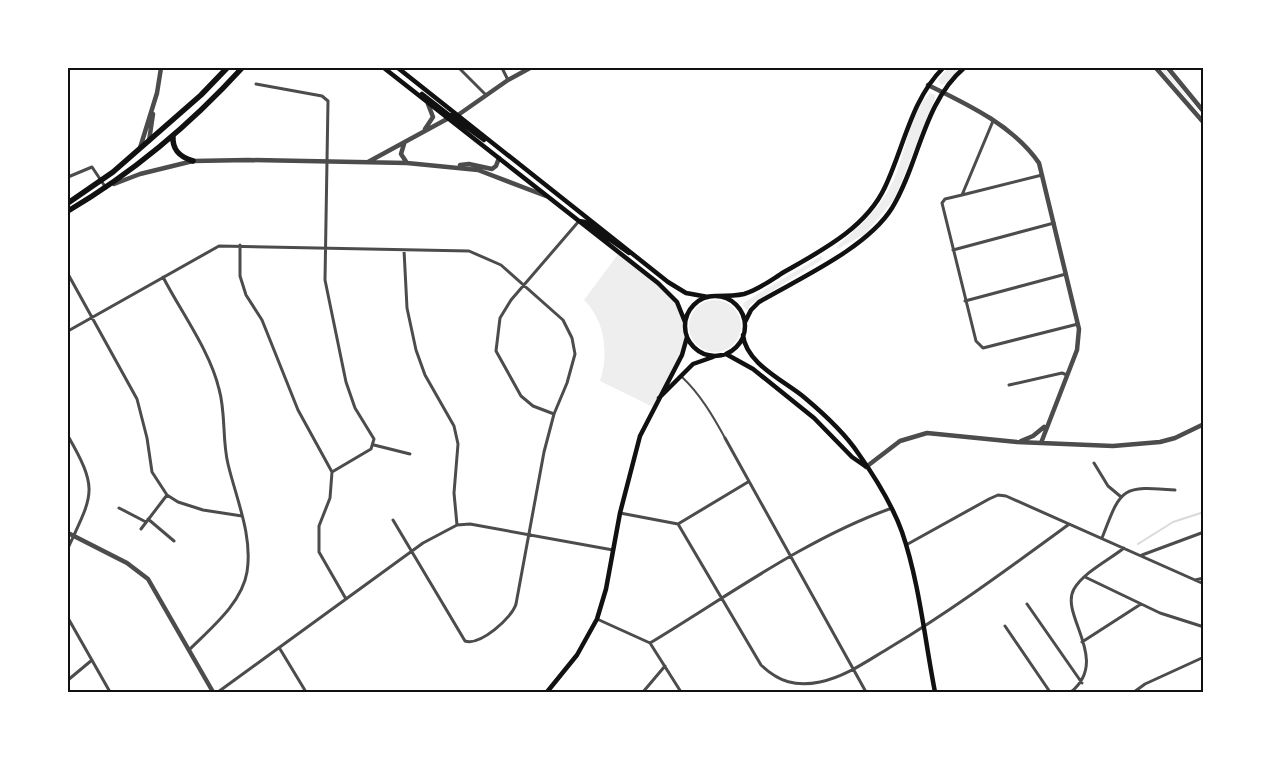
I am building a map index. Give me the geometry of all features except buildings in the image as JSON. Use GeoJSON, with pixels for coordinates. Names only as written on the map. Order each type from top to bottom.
{"type":"FeatureCollection","features":[{"type":"Feature","properties":{"kind":"highway"},"geometry":{"type":"LineString","coordinates":[[68,203],[102,181],[149,142],[207,90],[227,68]]}},
{"type":"Feature","properties":{"kind":"highway"},"geometry":{"type":"LineString","coordinates":[[68,211],[112,185],[173,136],[242,68]]}},
{"type":"Feature","properties":{"kind":"highway"},"geometry":{"type":"LineString","coordinates":[[173,136],[173,143],[180,155],[193,161]]}},
{"type":"Feature","properties":{"kind":"main road"},"geometry":{"type":"LineString","coordinates":[[384,68],[449,115],[458,115]]}},
{"type":"Feature","properties":{"kind":"main road"},"geometry":{"type":"LineString","coordinates":[[398,68],[679,290],[708,297],[735,296],[752,291],[824,249],[855,226],[884,189],[913,113],[928,84],[943,68]]}},
{"type":"Feature","properties":{"kind":"main road"},"geometry":{"type":"LineString","coordinates":[[935,692],[906,545],[892,508],[858,453],[824,415],[756,360],[745,344],[744,335],[745,322],[751,310],[759,302],[849,250],[883,220],[900,195],[931,115],[943,92],[964,68]]}},
{"type":"Feature","properties":{"kind":"main road"},"geometry":{"type":"LineString","coordinates":[[409,87],[672,296],[686,322],[687,337],[682,355],[640,436],[620,513],[606,589],[597,619],[577,654],[547,692]]}},
{"type":"Feature","properties":{"kind":"main road"},"geometry":{"type":"LineString","coordinates":[[448,119],[457,120],[495,148],[505,152]]}},
{"type":"Feature","properties":{"kind":"main road"},"geometry":{"type":"LineString","coordinates":[[472,126],[482,138]]}},
{"type":"Feature","properties":{"kind":"main road"},"geometry":{"type":"LineString","coordinates":[[495,148],[499,158]]}},
{"type":"Feature","properties":{"kind":"main road"},"geometry":{"type":"LineString","coordinates":[[546,196],[556,200],[580,219],[588,219]]}},
{"type":"Feature","properties":{"kind":"main road"},"geometry":{"type":"LineString","coordinates":[[579,222],[585,222],[623,251],[635,256]]}},
{"type":"Feature","properties":{"kind":"main road"},"geometry":{"type":"LineString","coordinates":[[717,296],[734,303],[745,322]]}},
{"type":"Feature","properties":{"kind":"main road"},"geometry":{"type":"LineString","coordinates":[[686,322],[692,307],[708,297]]}},
{"type":"Feature","properties":{"kind":"main road"},"geometry":{"type":"LineString","coordinates":[[658,399],[693,364],[726,354],[737,346],[744,335]]}},
{"type":"Feature","properties":{"kind":"main road"},"geometry":{"type":"LineString","coordinates":[[687,337],[699,351],[716,356]]}},
{"type":"Feature","properties":{"kind":"main road"},"geometry":{"type":"LineString","coordinates":[[726,354],[746,363],[814,418],[852,457],[866,467]]}},
{"type":"Feature","properties":{"kind":"street"},"geometry":{"type":"LineString","coordinates":[[149,142],[161,68]]}},
{"type":"Feature","properties":{"kind":"street"},"geometry":{"type":"LineString","coordinates":[[458,68],[486,95]]}},
{"type":"Feature","properties":{"kind":"street"},"geometry":{"type":"LineString","coordinates":[[502,68],[508,80]]}},
{"type":"Feature","properties":{"kind":"street"},"geometry":{"type":"LineString","coordinates":[[458,115],[508,80],[530,68]]}},
{"type":"Feature","properties":{"kind":"street"},"geometry":{"type":"LineString","coordinates":[[1156,68],[1204,123]]}},
{"type":"Feature","properties":{"kind":"street"},"geometry":{"type":"LineString","coordinates":[[1168,68],[1204,112]]}},
{"type":"Feature","properties":{"kind":"street"},"geometry":{"type":"LineString","coordinates":[[256,84],[322,96],[328,101],[325,280],[338,355],[355,408],[374,440],[374,445],[371,449],[332,472]]}},
{"type":"Feature","properties":{"kind":"street"},"geometry":{"type":"LineString","coordinates":[[928,84],[993,122],[1030,150],[1039,163],[1078,324],[1078,342],[1041,443]]}},
{"type":"Feature","properties":{"kind":"street"},"geometry":{"type":"LineString","coordinates":[[140,149],[157,93]]}},
{"type":"Feature","properties":{"kind":"street"},"geometry":{"type":"LineString","coordinates":[[421,133],[432,118],[428,104]]}},
{"type":"Feature","properties":{"kind":"street"},"geometry":{"type":"LineString","coordinates":[[364,163],[448,119]]}},
{"type":"Feature","properties":{"kind":"street"},"geometry":{"type":"LineString","coordinates":[[962,195],[993,122]]}},
{"type":"Feature","properties":{"kind":"street"},"geometry":{"type":"LineString","coordinates":[[406,141],[401,152],[407,163]]}},
{"type":"Feature","properties":{"kind":"street"},"geometry":{"type":"LineString","coordinates":[[451,166],[469,164],[492,170],[499,158]]}},
{"type":"Feature","properties":{"kind":"street"},"geometry":{"type":"LineString","coordinates":[[112,185],[140,174],[193,161],[407,163],[478,170],[546,196]]}},
{"type":"Feature","properties":{"kind":"street"},"geometry":{"type":"LineString","coordinates":[[68,177],[92,167],[106,188]]}},
{"type":"Feature","properties":{"kind":"street"},"geometry":{"type":"LineString","coordinates":[[1042,175],[945,199],[942,203],[965,301],[976,341],[983,348],[1078,324]]}},
{"type":"Feature","properties":{"kind":"street"},"geometry":{"type":"LineString","coordinates":[[554,414],[533,406],[521,396],[496,351],[500,318],[524,286],[579,222]]}},
{"type":"Feature","properties":{"kind":"street"},"geometry":{"type":"LineString","coordinates":[[953,250],[1054,223]]}},
{"type":"Feature","properties":{"kind":"street"},"geometry":{"type":"LineString","coordinates":[[240,245],[240,276],[246,295],[262,320],[298,410],[332,472],[330,498],[319,526],[319,552],[346,599]]}},
{"type":"Feature","properties":{"kind":"street"},"geometry":{"type":"LineString","coordinates":[[68,331],[219,246],[469,251],[501,265],[563,320],[572,338],[575,354],[554,414],[544,452],[514,610],[509,617],[484,636],[470,642],[462,638],[413,551],[392,520]]}},
{"type":"Feature","properties":{"kind":"street"},"geometry":{"type":"LineString","coordinates":[[404,250],[407,308],[416,350],[425,375],[454,426],[458,444],[454,493],[457,525]]}},
{"type":"Feature","properties":{"kind":"street"},"geometry":{"type":"LineString","coordinates":[[68,274],[137,399],[147,438],[152,472],[167,495],[178,502],[203,510],[242,516]]}},
{"type":"Feature","properties":{"kind":"street"},"geometry":{"type":"LineString","coordinates":[[965,301],[1066,274]]}},
{"type":"Feature","properties":{"kind":"street"},"geometry":{"type":"LineString","coordinates":[[163,277],[211,366],[219,389],[224,417],[227,461],[249,548],[247,572],[241,590],[228,609],[190,650]]}},
{"type":"Feature","properties":{"kind":"street"},"geometry":{"type":"LineString","coordinates":[[1009,385],[1062,373],[1067,375]]}},
{"type":"Feature","properties":{"kind":"street"},"geometry":{"type":"LineString","coordinates":[[866,467],[900,441],[927,433],[1017,442],[1097,446],[1145,444],[1175,438],[1204,424]]}},
{"type":"Feature","properties":{"kind":"street"},"geometry":{"type":"LineString","coordinates":[[1017,442],[1033,436],[1046,426]]}},
{"type":"Feature","properties":{"kind":"street"},"geometry":{"type":"LineString","coordinates":[[68,436],[82,460],[90,482],[88,504],[68,548]]}},
{"type":"Feature","properties":{"kind":"street"},"geometry":{"type":"LineString","coordinates":[[725,438],[866,692]]}},
{"type":"Feature","properties":{"kind":"street"},"geometry":{"type":"LineString","coordinates":[[374,445],[410,454]]}},
{"type":"Feature","properties":{"kind":"street"},"geometry":{"type":"LineString","coordinates":[[1094,463],[1108,486],[1120,496]]}},
{"type":"Feature","properties":{"kind":"street"},"geometry":{"type":"LineString","coordinates":[[620,513],[678,524],[748,482]]}},
{"type":"Feature","properties":{"kind":"street"},"geometry":{"type":"LineString","coordinates":[[1102,538],[1120,496],[1132,490],[1144,488],[1175,490]]}},
{"type":"Feature","properties":{"kind":"street"},"geometry":{"type":"LineString","coordinates":[[141,529],[167,495]]}},
{"type":"Feature","properties":{"kind":"street"},"geometry":{"type":"LineString","coordinates":[[906,545],[989,498],[998,495],[1006,496],[1204,584]]}},
{"type":"Feature","properties":{"kind":"street"},"geometry":{"type":"LineString","coordinates":[[119,508],[147,520],[174,540]]}},
{"type":"Feature","properties":{"kind":"street"},"geometry":{"type":"LineString","coordinates":[[650,643],[791,557],[856,520],[892,508]]}},
{"type":"Feature","properties":{"kind":"street"},"geometry":{"type":"LineString","coordinates":[[218,692],[413,551],[440,533],[457,525],[470,524],[613,550]]}},
{"type":"Feature","properties":{"kind":"street"},"geometry":{"type":"LineString","coordinates":[[678,524],[762,665],[774,677],[786,683],[802,684],[820,682],[853,670],[923,629],[1068,525]]}},
{"type":"Feature","properties":{"kind":"street"},"geometry":{"type":"LineString","coordinates":[[1142,555],[1204,532]]}},
{"type":"Feature","properties":{"kind":"street"},"geometry":{"type":"LineString","coordinates":[[68,533],[127,563],[148,579],[213,692]]}},
{"type":"Feature","properties":{"kind":"street"},"geometry":{"type":"LineString","coordinates":[[1071,692],[1077,691],[1082,683],[1087,666],[1072,596],[1074,590],[1085,577],[1125,548]]}},
{"type":"Feature","properties":{"kind":"street"},"geometry":{"type":"LineString","coordinates":[[1085,577],[1142,604],[1204,628]]}},
{"type":"Feature","properties":{"kind":"street"},"geometry":{"type":"LineString","coordinates":[[1194,581],[1204,578]]}},
{"type":"Feature","properties":{"kind":"street"},"geometry":{"type":"LineString","coordinates":[[1027,604],[1082,683]]}},
{"type":"Feature","properties":{"kind":"street"},"geometry":{"type":"LineString","coordinates":[[1082,642],[1142,604]]}},
{"type":"Feature","properties":{"kind":"street"},"geometry":{"type":"LineString","coordinates":[[597,619],[650,643],[681,692]]}},
{"type":"Feature","properties":{"kind":"street"},"geometry":{"type":"LineString","coordinates":[[68,620],[110,692]]}},
{"type":"Feature","properties":{"kind":"street"},"geometry":{"type":"LineString","coordinates":[[1005,626],[1050,692]]}},
{"type":"Feature","properties":{"kind":"street"},"geometry":{"type":"LineString","coordinates":[[280,648],[306,692]]}},
{"type":"Feature","properties":{"kind":"street"},"geometry":{"type":"LineString","coordinates":[[1134,692],[1145,684],[1204,657]]}},
{"type":"Feature","properties":{"kind":"street"},"geometry":{"type":"LineString","coordinates":[[68,680],[92,660]]}},
{"type":"Feature","properties":{"kind":"street"},"geometry":{"type":"LineString","coordinates":[[644,692],[665,665]]}},
{"type":"Feature","properties":{"kind":"lane"},"geometry":{"type":"LineString","coordinates":[[680,376],[708,406],[725,438]]}},
{"type":"Feature","properties":{"kind":"shaded area"},"geometry":{"type":"Polygon","coordinates":[[[948,68],[961,68],[948,83],[941,85],[938,80],[948,68]]]}},
{"type":"Feature","properties":{"kind":"shaded area"},"geometry":{"type":"Polygon","coordinates":[[[1160,68],[1164,68],[1200,113],[1160,68]]]}},
{"type":"Feature","properties":{"kind":"shaded area"},"geometry":{"type":"Polygon","coordinates":[[[930,93],[935,95],[935,99],[895,198],[865,234],[838,249],[837,246],[870,216],[889,189],[917,112],[930,93]]]}},
{"type":"Feature","properties":{"kind":"shaded area"},"geometry":{"type":"Polygon","coordinates":[[[619,253],[653,279],[664,290],[682,313],[687,326],[687,339],[682,357],[653,407],[600,381],[604,360],[601,327],[597,317],[584,300],[619,253]]]}},
{"type":"Feature","properties":{"kind":"shaded area"},"geometry":{"type":"Polygon","coordinates":[[[821,256],[823,259],[751,304],[747,310],[743,306],[743,303],[821,256]]]}},
{"type":"Feature","properties":{"kind":"shaded area"},"geometry":{"type":"Polygon","coordinates":[[[715,300],[725,302],[733,308],[739,316],[741,326],[739,336],[733,344],[725,350],[715,352],[705,350],[697,344],[691,336],[689,326],[691,316],[697,308],[705,302],[715,300]]]}},
{"type":"Feature","properties":{"kind":"waterway"},"geometry":{"type":"LineString","coordinates":[[1138,544],[1173,522],[1204,512]]}}]}
